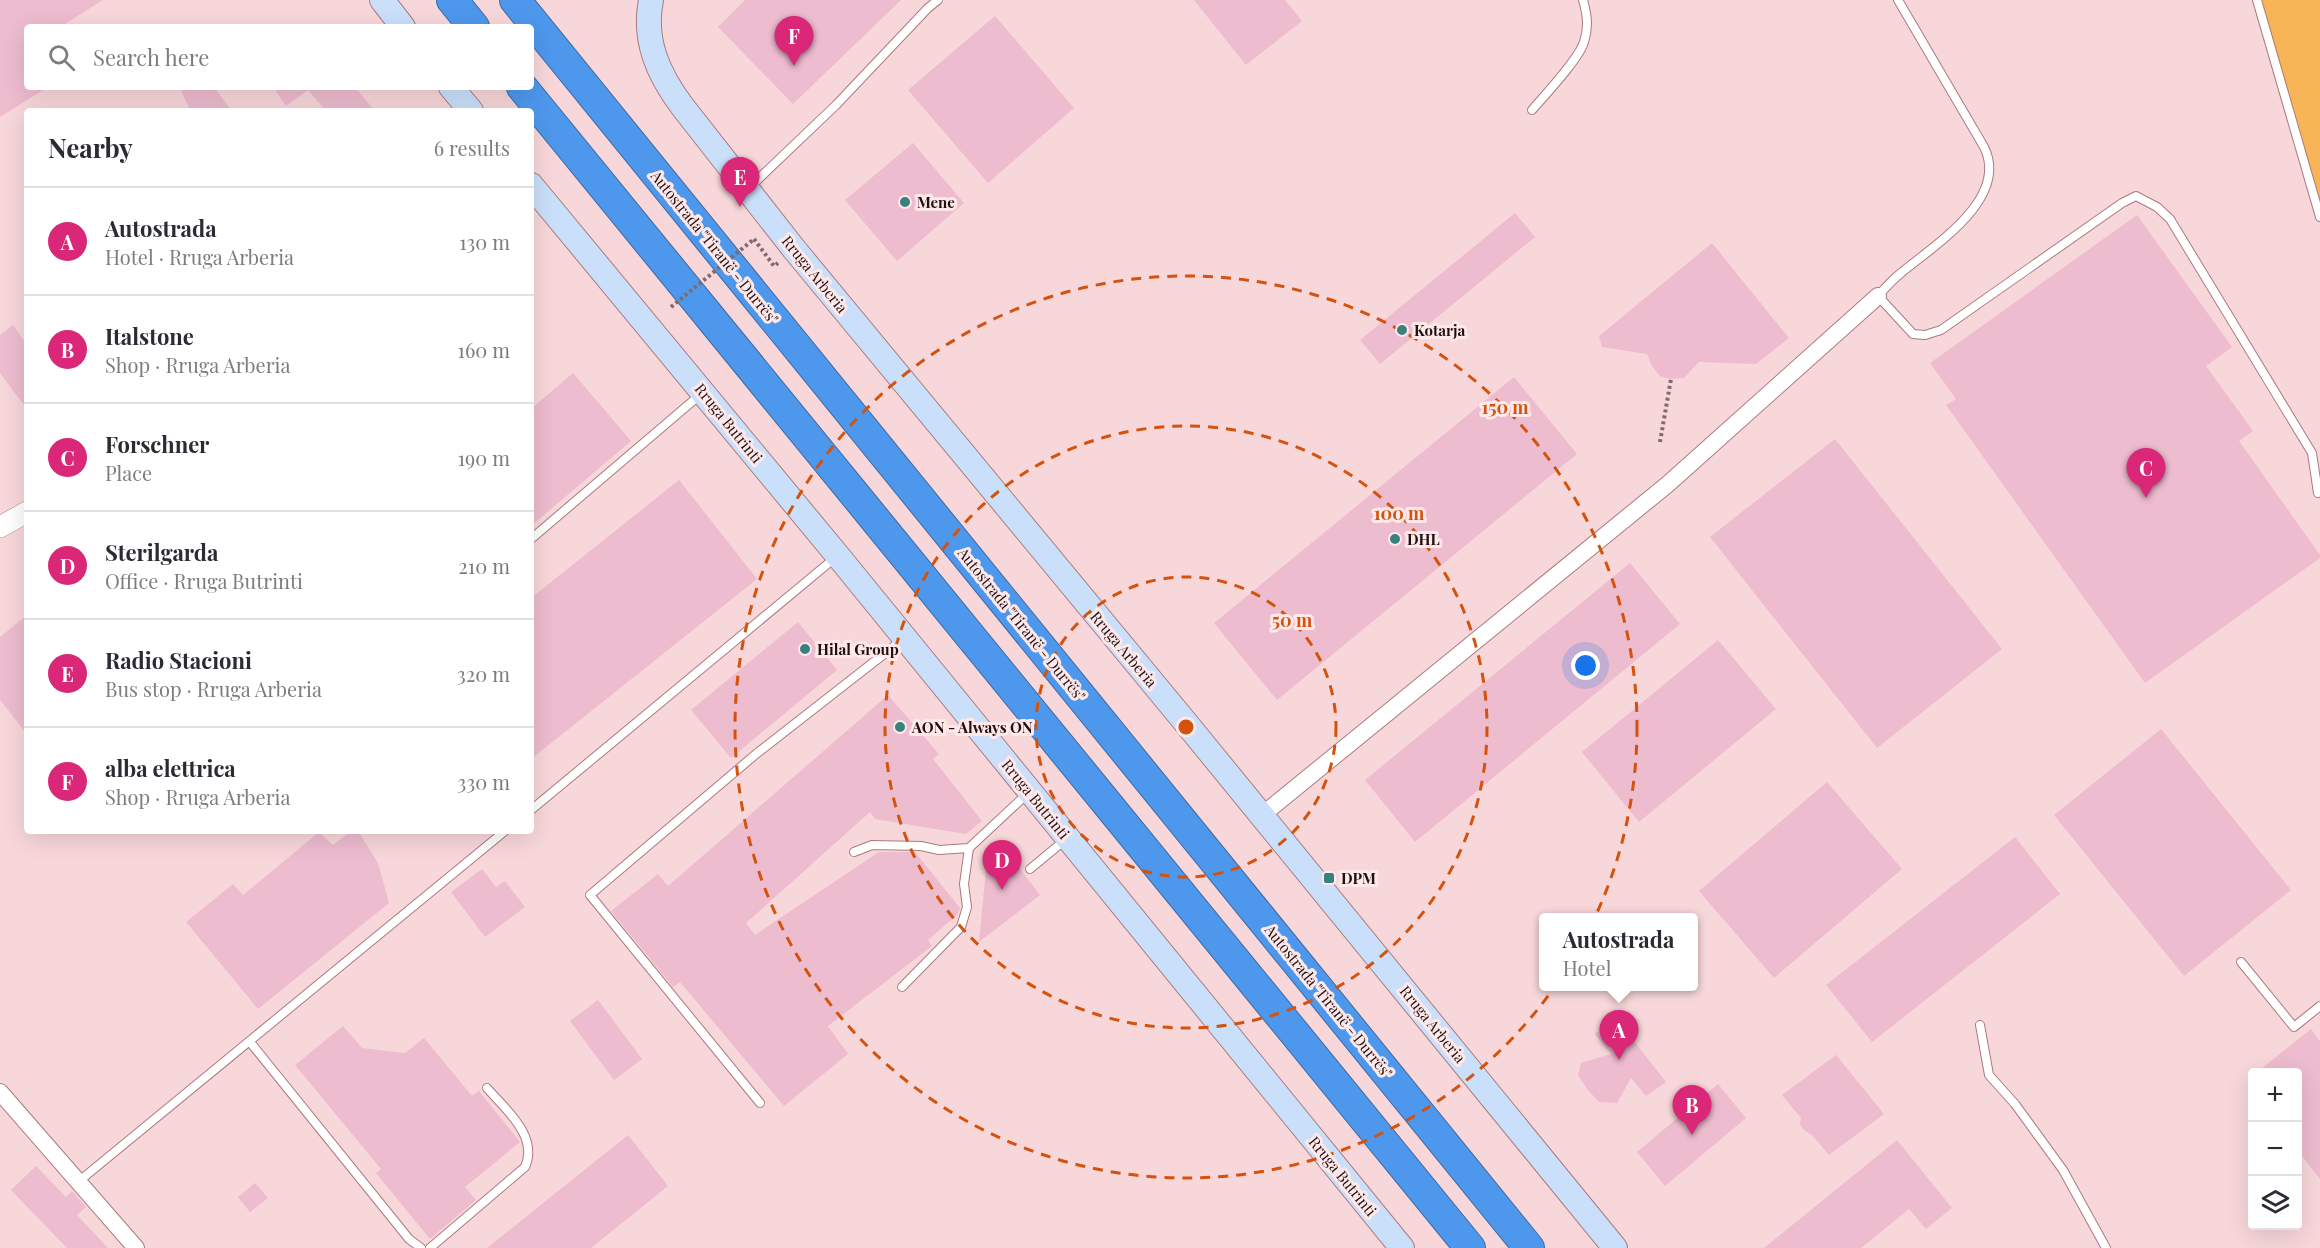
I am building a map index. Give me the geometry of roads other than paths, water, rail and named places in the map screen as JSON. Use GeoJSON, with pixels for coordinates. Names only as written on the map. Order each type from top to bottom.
{"type":"FeatureCollection","features":[{"type":"Feature","properties":{"kind":"highway"},"geometry":{"type":"LineString","coordinates":[[452,0],[472,24]]}},
{"type":"Feature","properties":{"kind":"highway","name":"Autostrada \"Tiranë - Durrës\""},"geometry":{"type":"LineString","coordinates":[[515,0],[1529,1248]]}},
{"type":"Feature","properties":{"kind":"highway"},"geometry":{"type":"LineString","coordinates":[[524,90],[1470,1248]]}},
{"type":"Feature","properties":{"kind":"main road"},"geometry":{"type":"LineString","coordinates":[[382,0],[401,24]]}},
{"type":"Feature","properties":{"kind":"main road","name":"Rruga Arberia"},"geometry":{"type":"LineString","coordinates":[[651,0],[648,14],[648,40],[668,88],[794,249],[1615,1248]]}},
{"type":"Feature","properties":{"kind":"main road"},"geometry":{"type":"LineString","coordinates":[[454,90],[469,108]]}},
{"type":"Feature","properties":{"kind":"main road","name":"Rruga Butrinti"},"geometry":{"type":"LineString","coordinates":[[534,189],[623,301],[704,392],[1402,1248]]}},
{"type":"Feature","properties":{"kind":"street"},"geometry":{"type":"LineString","coordinates":[[1261,816],[1668,484],[1878,296]]}},
{"type":"Feature","properties":{"kind":"street"},"geometry":{"type":"LineString","coordinates":[[0,527],[24,515]]}},
{"type":"Feature","properties":{"kind":"street"},"geometry":{"type":"LineString","coordinates":[[0,1092],[136,1248]]}},
{"type":"Feature","properties":{"kind":"lane"},"geometry":{"type":"LineString","coordinates":[[748,190],[836,105],[938,0]]}},
{"type":"Feature","properties":{"kind":"lane"},"geometry":{"type":"LineString","coordinates":[[1532,110],[1584,44],[1588,17],[1583,0]]}},
{"type":"Feature","properties":{"kind":"lane"},"geometry":{"type":"LineString","coordinates":[[1898,0],[1988,154],[1990,171],[1984,189],[1963,221],[1944,240],[1899,274],[1878,296],[1913,334],[1925,335],[1941,330],[2121,203],[2136,196],[2157,207],[2170,219],[2189,249],[2312,453],[2318,493]]}},
{"type":"Feature","properties":{"kind":"lane"},"geometry":{"type":"LineString","coordinates":[[2258,0],[2320,217]]}},
{"type":"Feature","properties":{"kind":"lane"},"geometry":{"type":"LineString","coordinates":[[534,536],[704,392]]}},
{"type":"Feature","properties":{"kind":"lane"},"geometry":{"type":"LineString","coordinates":[[534,808],[838,556]]}},
{"type":"Feature","properties":{"kind":"lane"},"geometry":{"type":"LineString","coordinates":[[760,1103],[590,895],[756,754],[904,637]]}},
{"type":"Feature","properties":{"kind":"lane"},"geometry":{"type":"LineString","coordinates":[[902,987],[961,927],[967,907],[964,884],[969,848],[1030,791]]}},
{"type":"Feature","properties":{"kind":"lane"},"geometry":{"type":"LineString","coordinates":[[78,1182],[502,834]]}},
{"type":"Feature","properties":{"kind":"lane"},"geometry":{"type":"LineString","coordinates":[[1030,869],[1068,837]]}},
{"type":"Feature","properties":{"kind":"lane"},"geometry":{"type":"LineString","coordinates":[[854,852],[873,845],[921,846],[939,850],[969,848]]}},
{"type":"Feature","properties":{"kind":"lane"},"geometry":{"type":"LineString","coordinates":[[2241,962],[2294,1027],[2320,1006]]}},
{"type":"Feature","properties":{"kind":"lane"},"geometry":{"type":"LineString","coordinates":[[1980,1025],[1989,1075],[2016,1104],[2063,1170],[2106,1248]]}},
{"type":"Feature","properties":{"kind":"lane"},"geometry":{"type":"LineString","coordinates":[[250,1042],[409,1239],[421,1248]]}},
{"type":"Feature","properties":{"kind":"lane"},"geometry":{"type":"LineString","coordinates":[[429,1248],[525,1167],[527,1162],[525,1134],[487,1088]]}},
{"type":"Feature","properties":{"kind":"place","name":"alba elettrica"},"geometry":{"type":"Point","coordinates":[794,66]}},
{"type":"Feature","properties":{"kind":"place","name":"Mene"},"geometry":{"type":"Point","coordinates":[905,202]}},
{"type":"Feature","properties":{"kind":"place","name":"Radio Stacioni"},"geometry":{"type":"Point","coordinates":[740,207]}},
{"type":"Feature","properties":{"kind":"place","name":"Kotarja"},"geometry":{"type":"Point","coordinates":[1402,330]}},
{"type":"Feature","properties":{"kind":"place","name":"Forschner"},"geometry":{"type":"Point","coordinates":[2146,498]}},
{"type":"Feature","properties":{"kind":"place","name":"DHL"},"geometry":{"type":"Point","coordinates":[1395,539]}},
{"type":"Feature","properties":{"kind":"place","name":"Hilal Group"},"geometry":{"type":"Point","coordinates":[805,649]}},
{"type":"Feature","properties":{"kind":"place","name":"AON - Always ON"},"geometry":{"type":"Point","coordinates":[900,727]}},
{"type":"Feature","properties":{"kind":"place","name":"DPM"},"geometry":{"type":"Point","coordinates":[1329,878]}},
{"type":"Feature","properties":{"kind":"place","name":"Sterilgarda"},"geometry":{"type":"Point","coordinates":[1002,890]}},
{"type":"Feature","properties":{"kind":"place","name":"Autostrada"},"geometry":{"type":"Point","coordinates":[1619,1060]}},
{"type":"Feature","properties":{"kind":"place","name":"Italstone"},"geometry":{"type":"Point","coordinates":[1692,1135]}}]}
